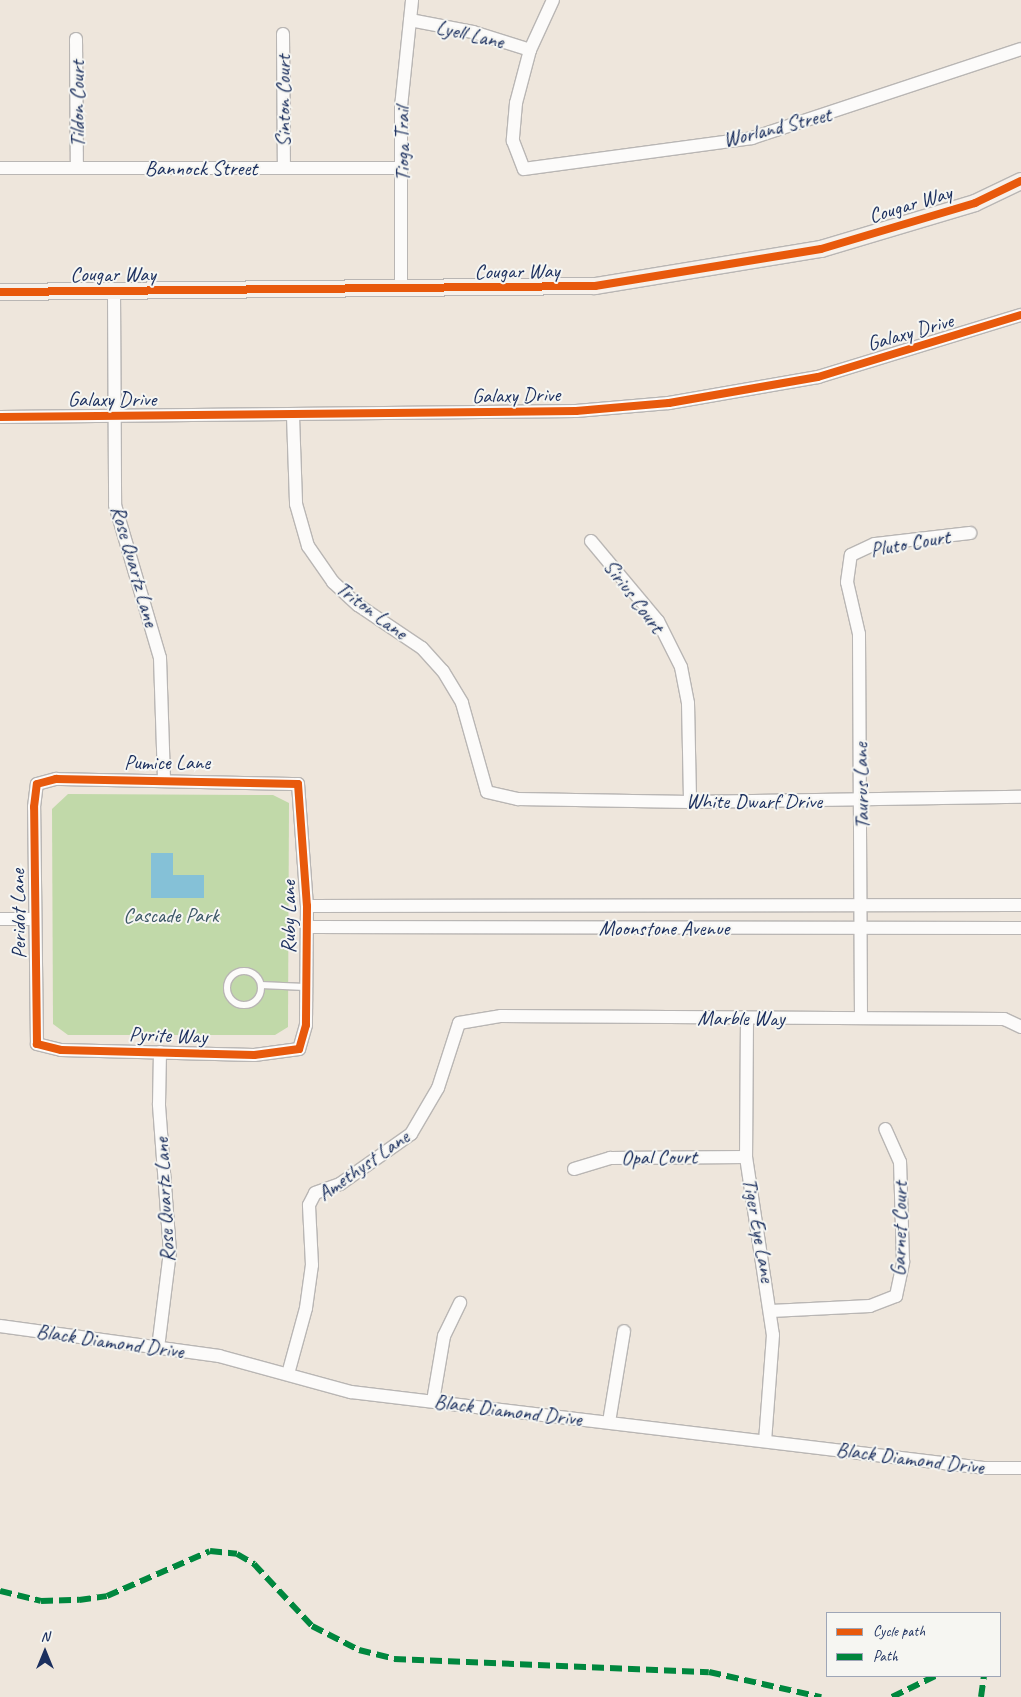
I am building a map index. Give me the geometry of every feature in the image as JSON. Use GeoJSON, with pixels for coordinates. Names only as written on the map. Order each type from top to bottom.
{"type":"FeatureCollection","features":[{"type":"Feature","properties":{"kind":"street","name":"Tioga Trail"},"geometry":{"type":"LineString","coordinates":[[401,290],[401,168],[404,65],[412,0]]}},
{"type":"Feature","properties":{"kind":"street"},"geometry":{"type":"LineString","coordinates":[[530,50],[553,0]]}},
{"type":"Feature","properties":{"kind":"street","name":"Lyell Lane"},"geometry":{"type":"LineString","coordinates":[[410,20],[473,32],[530,50]]}},
{"type":"Feature","properties":{"kind":"street","name":"Sinton Court"},"geometry":{"type":"LineString","coordinates":[[283,34],[284,168]]}},
{"type":"Feature","properties":{"kind":"street","name":"Tildon Court"},"geometry":{"type":"LineString","coordinates":[[76,39],[77,168]]}},
{"type":"Feature","properties":{"kind":"street","name":"Worland Street"},"geometry":{"type":"LineString","coordinates":[[530,50],[516,103],[512,141],[524,170],[752,138],[1021,49]]}},
{"type":"Feature","properties":{"kind":"street","name":"Bannock Street"},"geometry":{"type":"LineString","coordinates":[[0,168],[401,168]]}},
{"type":"Feature","properties":{"kind":"street","name":"Cougar Way"},"geometry":{"type":"LineString","coordinates":[[0,292],[531,290],[691,274],[821,249],[975,202],[1021,181]]}},
{"type":"Feature","properties":{"kind":"street","name":"Rose Quartz Lane"},"geometry":{"type":"LineString","coordinates":[[114,291],[112,417],[115,505],[160,658],[164,780]]}},
{"type":"Feature","properties":{"kind":"street","name":"Galaxy Drive"},"geometry":{"type":"LineString","coordinates":[[0,417],[293,416],[576,411],[669,403],[818,377],[1021,315]]}},
{"type":"Feature","properties":{"kind":"street","name":"Triton Lane"},"geometry":{"type":"LineString","coordinates":[[293,416],[296,504],[308,546],[333,582],[358,605],[422,648],[443,671],[462,702],[487,792]]}},
{"type":"Feature","properties":{"kind":"street","name":"Pluto Court"},"geometry":{"type":"LineString","coordinates":[[851,555],[875,544],[970,533]]}},
{"type":"Feature","properties":{"kind":"street","name":"Sirius Court"},"geometry":{"type":"LineString","coordinates":[[591,541],[658,621],[681,667],[688,703],[690,802]]}},
{"type":"Feature","properties":{"kind":"street","name":"Taurus Lane"},"geometry":{"type":"LineString","coordinates":[[851,555],[847,582],[859,634],[862,801],[861,1018]]}},
{"type":"Feature","properties":{"kind":"street","name":"Pumice Lane"},"geometry":{"type":"LineString","coordinates":[[37,784],[56,780],[164,780],[298,784]]}},
{"type":"Feature","properties":{"kind":"street","name":"Peridot Lane"},"geometry":{"type":"LineString","coordinates":[[37,784],[35,919],[37,1044]]}},
{"type":"Feature","properties":{"kind":"street","name":"Ruby Lane"},"geometry":{"type":"LineString","coordinates":[[298,784],[307,906],[306,1025],[299,1049]]}},
{"type":"Feature","properties":{"kind":"street","name":"White Dwarf Drive"},"geometry":{"type":"LineString","coordinates":[[487,792],[518,799],[690,802],[862,801],[1021,797]]}},
{"type":"Feature","properties":{"kind":"street","name":"Moonstone Avenue"},"geometry":{"type":"LineString","coordinates":[[307,906],[1021,905]]}},
{"type":"Feature","properties":{"kind":"street"},"geometry":{"type":"LineString","coordinates":[[0,919],[35,919]]}},
{"type":"Feature","properties":{"kind":"street","name":"Moonstone Avenue"},"geometry":{"type":"LineString","coordinates":[[307,927],[1021,928]]}},
{"type":"Feature","properties":{"kind":"street","name":"Marble Way"},"geometry":{"type":"LineString","coordinates":[[459,1022],[501,1016],[1004,1019],[1021,1027]]}},
{"type":"Feature","properties":{"kind":"street","name":"Tiger Eye Lane"},"geometry":{"type":"LineString","coordinates":[[747,1018],[746,1156],[771,1311],[765,1441]]}},
{"type":"Feature","properties":{"kind":"street","name":"Amethyst Lane"},"geometry":{"type":"LineString","coordinates":[[288,1374],[306,1308],[312,1265],[309,1205],[315,1193],[340,1184],[411,1134],[438,1088],[459,1022]]}},
{"type":"Feature","properties":{"kind":"street","name":"Pyrite Way"},"geometry":{"type":"LineString","coordinates":[[37,1044],[61,1050],[254,1055],[299,1049]]}},
{"type":"Feature","properties":{"kind":"street","name":"Rose Quartz Lane"},"geometry":{"type":"LineString","coordinates":[[158,1348],[170,1252],[159,1104],[160,1052]]}},
{"type":"Feature","properties":{"kind":"street","name":"Garnet Court"},"geometry":{"type":"LineString","coordinates":[[771,1311],[870,1306],[896,1296],[903,1262],[900,1162],[886,1129]]}},
{"type":"Feature","properties":{"kind":"street","name":"Opal Court"},"geometry":{"type":"LineString","coordinates":[[574,1169],[610,1158],[746,1156]]}},
{"type":"Feature","properties":{"kind":"street"},"geometry":{"type":"LineString","coordinates":[[433,1401],[444,1336],[460,1302]]}},
{"type":"Feature","properties":{"kind":"street","name":"Black Diamond Drive"},"geometry":{"type":"LineString","coordinates":[[0,1326],[220,1356],[351,1392],[985,1468],[1021,1468]]}},
{"type":"Feature","properties":{"kind":"street"},"geometry":{"type":"LineString","coordinates":[[609,1422],[624,1331]]}},
{"type":"Feature","properties":{"kind":"lane"},"geometry":{"type":"LineString","coordinates":[[240,971],[256,975],[261,985],[259,996],[251,1004],[234,1002],[227,993],[228,982],[240,971]]}},
{"type":"Feature","properties":{"kind":"lane"},"geometry":{"type":"LineString","coordinates":[[261,985],[305,987]]}},
{"type":"Feature","properties":{"kind":"green space","name":"Cascade Park"},"geometry":{"type":"Polygon","coordinates":[[[68,794],[273,795],[289,803],[288,1027],[275,1035],[68,1035],[53,1024],[52,809],[68,794]]]}},
{"type":"Feature","properties":{"kind":"water"},"geometry":{"type":"Polygon","coordinates":[[[151,853],[173,853],[173,875],[204,875],[204,898],[151,898],[151,853]]]}},
{"type":"Feature","properties":{"kind":"marked path"},"geometry":{"type":"LineString","coordinates":[[0,1591],[41,1601],[79,1600],[107,1596],[210,1551],[237,1554],[254,1564],[312,1626],[359,1650],[394,1659],[709,1672],[821,1697]]}},
{"type":"Feature","properties":{"kind":"marked path"},"geometry":{"type":"LineString","coordinates":[[892,1697],[933,1677]]}},
{"type":"Feature","properties":{"kind":"marked path"},"geometry":{"type":"LineString","coordinates":[[981,1697],[984,1677]]}},
{"type":"Feature","properties":{"kind":"cycle path"},"geometry":{"type":"LineString","coordinates":[[0,292],[595,286],[821,249],[975,203],[1021,181]]}},
{"type":"Feature","properties":{"kind":"cycle path"},"geometry":{"type":"LineString","coordinates":[[0,417],[576,411],[669,403],[818,377],[1021,315]]}},
{"type":"Feature","properties":{"kind":"cycle path"},"geometry":{"type":"LineString","coordinates":[[56,779],[298,784],[307,906],[306,1025],[299,1049],[254,1055],[61,1050],[37,1044],[34,807],[37,784],[56,779]]}}]}
